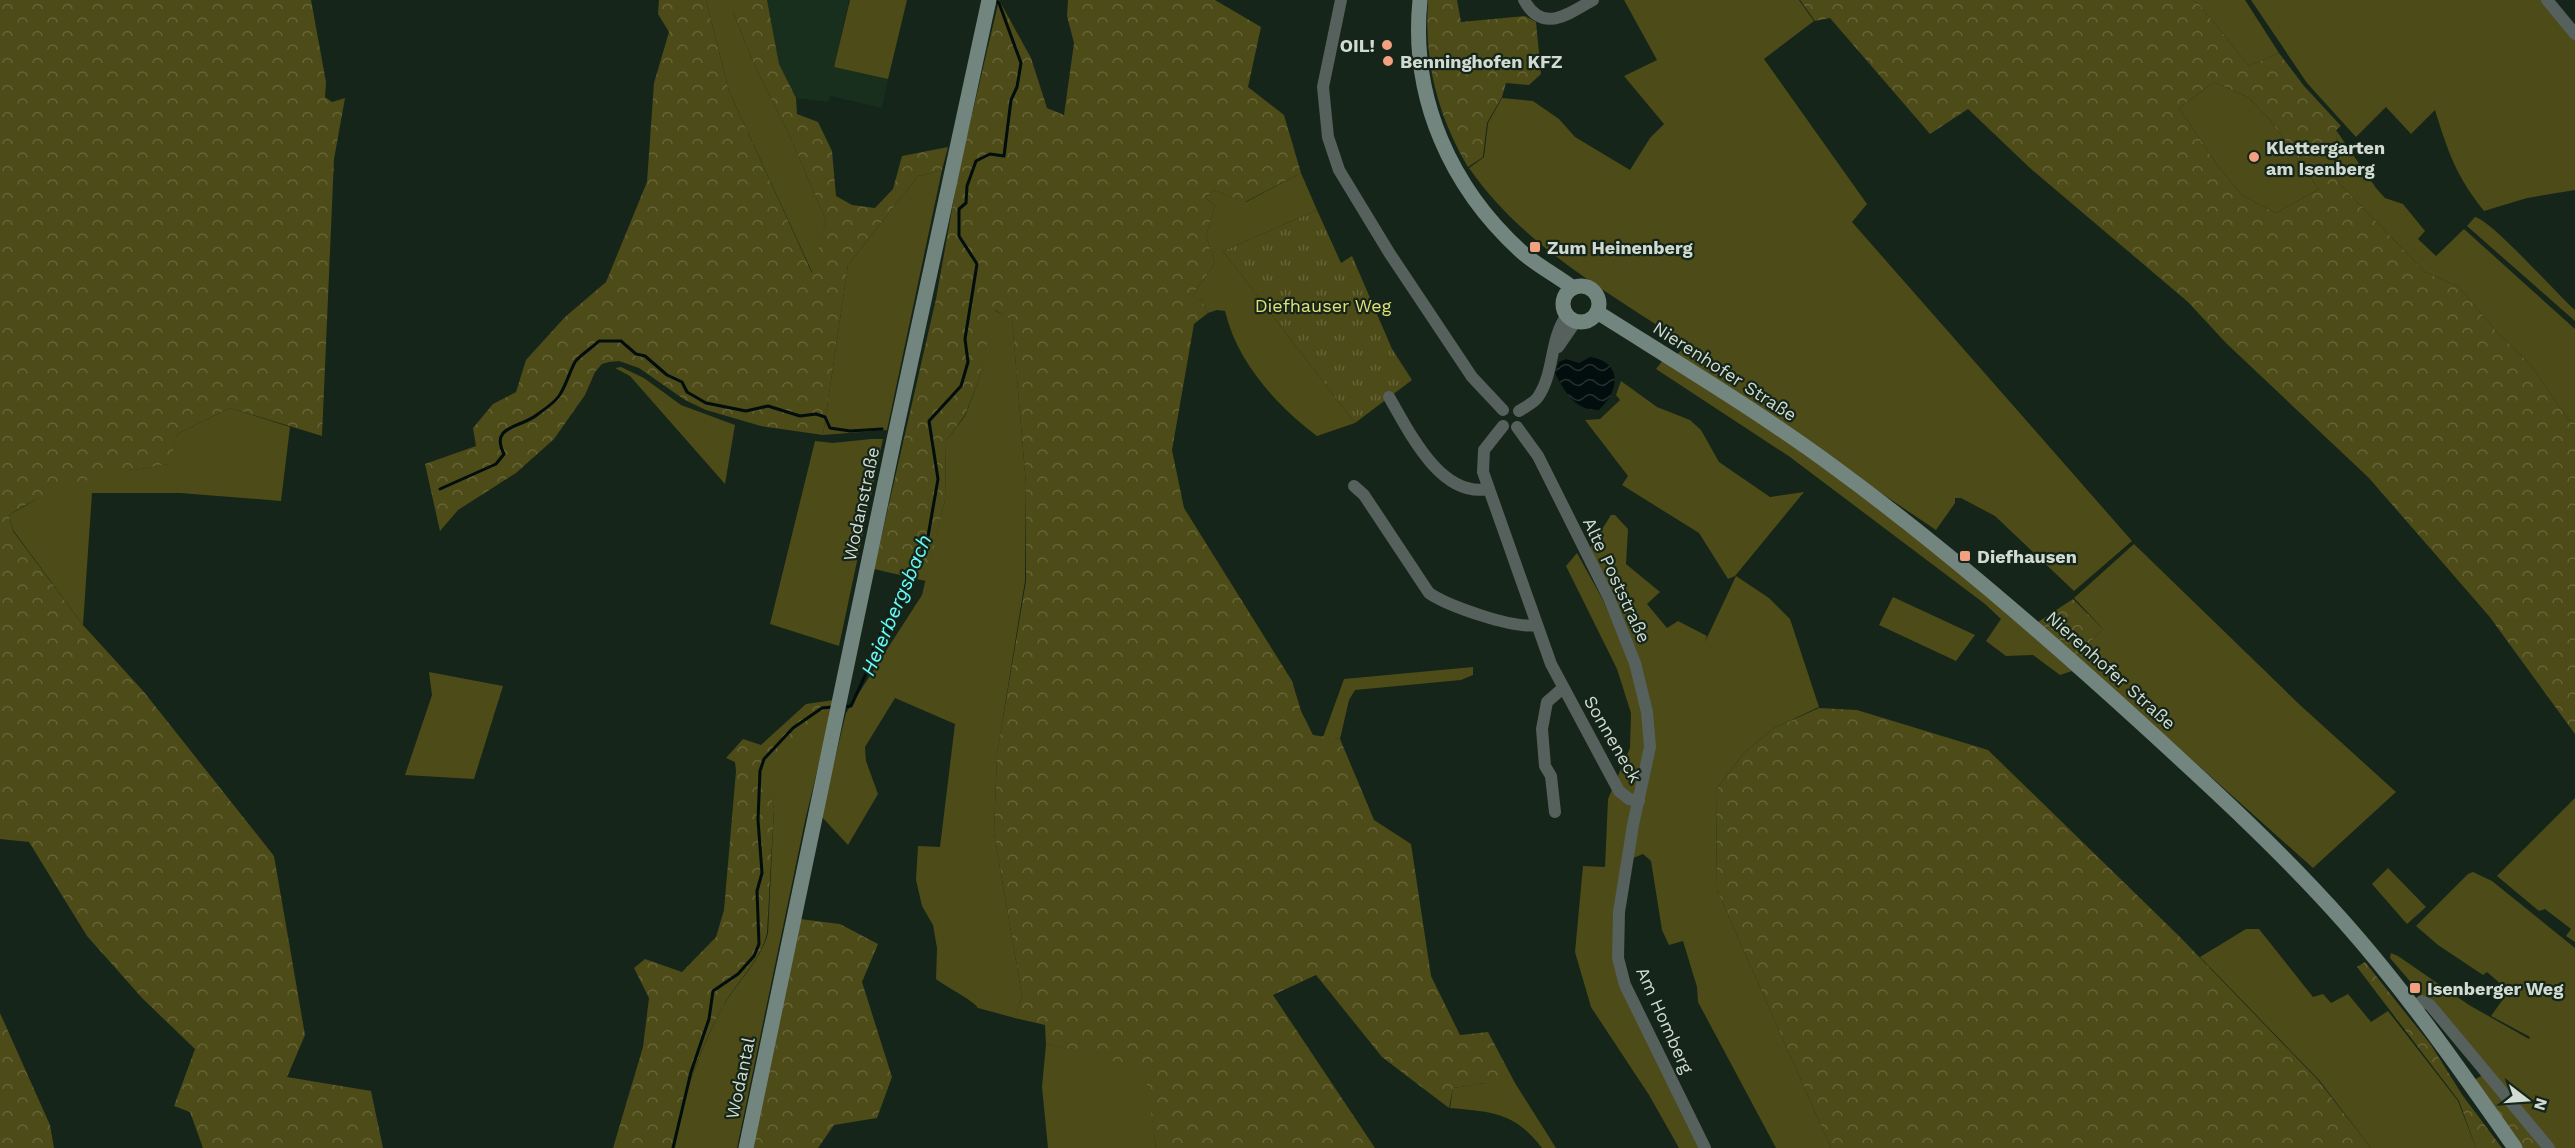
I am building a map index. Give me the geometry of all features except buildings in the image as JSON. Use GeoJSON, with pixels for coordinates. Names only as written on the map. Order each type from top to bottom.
{"type":"FeatureCollection","features":[{"type":"Feature","properties":{"kind":"main road"},"geometry":{"type":"LineString","coordinates":[[1420,0],[1418,26],[1421,74],[1430,110],[1448,158],[1464,186],[1482,210],[1508,238],[1542,268],[1570,306],[1589,320],[1597,312],[1598,300],[1593,291],[1585,287],[1570,306]]}},
{"type":"Feature","properties":{"kind":"main road","name":"Wodanstraße"},"geometry":{"type":"LineString","coordinates":[[773,1017],[895,435],[989,3]]}},
{"type":"Feature","properties":{"kind":"main road","name":"Nierenhofer Straße"},"geometry":{"type":"LineString","coordinates":[[1597,312],[1835,467],[1960,564],[2030,622],[2230,805],[2296,870],[2345,923],[2414,1007],[2515,1148]]}},
{"type":"Feature","properties":{"kind":"main road","name":"Wodantal"},"geometry":{"type":"LineString","coordinates":[[746,1148],[773,1017]]}},
{"type":"Feature","properties":{"kind":"street"},"geometry":{"type":"LineString","coordinates":[[1341,0],[1323,87],[1328,137],[1339,170],[1390,254],[1472,377],[1503,410]]}},
{"type":"Feature","properties":{"kind":"street"},"geometry":{"type":"LineString","coordinates":[[1524,0],[1532,12],[1552,20],[1560,18],[1588,1]]}},
{"type":"Feature","properties":{"kind":"street"},"geometry":{"type":"LineString","coordinates":[[2547,0],[2575,34]]}},
{"type":"Feature","properties":{"kind":"street"},"geometry":{"type":"LineString","coordinates":[[1519,411],[1538,398],[1552,355],[1555,336],[1570,306]]}},
{"type":"Feature","properties":{"kind":"street"},"geometry":{"type":"LineString","coordinates":[[1389,397],[1424,454],[1441,475],[1466,487],[1488,489]]}},
{"type":"Feature","properties":{"kind":"street"},"geometry":{"type":"LineString","coordinates":[[1510,407],[1519,411],[1522,418],[1517,428],[1511,430],[1503,426],[1499,420],[1503,410],[1510,407]]}},
{"type":"Feature","properties":{"kind":"street"},"geometry":{"type":"LineString","coordinates":[[1354,486],[1364,495],[1429,593],[1440,600],[1502,620],[1521,625],[1536,625],[1483,471],[1483,456],[1488,444],[1503,426]]}},
{"type":"Feature","properties":{"kind":"street","name":"Alte Poststraße"},"geometry":{"type":"LineString","coordinates":[[1517,428],[1538,456],[1609,598],[1635,663],[1647,712],[1650,747],[1626,866]]}},
{"type":"Feature","properties":{"kind":"street","name":"Sonneneck"},"geometry":{"type":"LineString","coordinates":[[1536,625],[1563,688],[1619,791],[1629,799],[1639,801]]}},
{"type":"Feature","properties":{"kind":"street","name":"Sonneneck"},"geometry":{"type":"LineString","coordinates":[[1555,812],[1551,776],[1545,766],[1542,729],[1547,702],[1563,688]]}},
{"type":"Feature","properties":{"kind":"street","name":"Am Homberg"},"geometry":{"type":"LineString","coordinates":[[1626,866],[1619,912],[1618,958],[1626,985],[1705,1148]]}},
{"type":"Feature","properties":{"kind":"street"},"geometry":{"type":"LineString","coordinates":[[2414,1007],[2422,1001],[2430,1005],[2549,1148]]}},
{"type":"Feature","properties":{"kind":"shaded area"},"geometry":{"type":"Polygon","coordinates":[[[767,0],[849,0],[834,67],[888,79],[882,108],[830,96],[828,102],[796,98],[779,64],[767,0]]]}},
{"type":"Feature","properties":{"kind":"green space"},"geometry":{"type":"Polygon","coordinates":[[[0,0],[311,0],[326,82],[325,97],[332,102],[345,98],[334,159],[322,436],[230,408],[177,434],[170,464],[86,480],[28,503],[9,515],[13,531],[83,625],[144,692],[274,856],[305,1035],[287,1077],[371,1091],[383,1148],[203,1148],[190,1112],[174,1106],[195,1049],[143,999],[87,936],[29,842],[0,839],[0,0]]]}},
{"type":"Feature","properties":{"kind":"green space"},"geometry":{"type":"Polygon","coordinates":[[[659,0],[706,0],[729,91],[812,273],[826,220],[791,139],[753,62],[733,12],[733,0],[767,0],[779,64],[796,98],[797,114],[818,122],[832,151],[836,196],[852,205],[875,208],[893,189],[902,156],[948,147],[942,170],[918,176],[848,265],[823,435],[761,426],[706,410],[685,400],[639,368],[619,361],[609,362],[602,364],[595,372],[585,395],[554,439],[516,473],[458,510],[440,531],[425,464],[476,446],[473,428],[493,404],[516,392],[526,360],[565,317],[606,282],[647,182],[654,83],[669,32],[658,14],[659,0]]]}},
{"type":"Feature","properties":{"kind":"green space"},"geometry":{"type":"Polygon","coordinates":[[[706,0],[733,0],[733,12],[753,62],[791,139],[826,220],[813,274],[729,91],[706,0]]]}},
{"type":"Feature","properties":{"kind":"green space"},"geometry":{"type":"Polygon","coordinates":[[[850,0],[907,0],[888,79],[834,67],[850,0]]]}},
{"type":"Feature","properties":{"kind":"green space"},"geometry":{"type":"Polygon","coordinates":[[[999,0],[1031,58],[1047,108],[1064,115],[1074,43],[1067,16],[1068,0],[1215,0],[1261,27],[1248,87],[1284,115],[1301,173],[1245,202],[1214,190],[1205,198],[1215,205],[1206,236],[1215,263],[1196,290],[1190,304],[1201,299],[1208,313],[1194,324],[1172,450],[1184,508],[1292,681],[1301,711],[1313,735],[1340,739],[1374,820],[1411,844],[1431,976],[1460,1035],[1488,1032],[1515,1083],[1485,1083],[1453,1088],[1449,1108],[1382,1057],[1316,975],[1273,995],[1375,1148],[1156,1148],[1145,1069],[1046,1044],[1045,1025],[1015,1018],[1022,996],[994,833],[997,754],[1026,581],[1026,484],[1012,320],[995,310],[978,382],[965,415],[946,441],[945,500],[926,581],[874,569],[936,299],[959,170],[999,0]]]}},
{"type":"Feature","properties":{"kind":"green space"},"geometry":{"type":"Polygon","coordinates":[[[1428,0],[1457,0],[1461,22],[1525,16],[1536,22],[1541,74],[1529,85],[1506,83],[1502,97],[1487,123],[1483,157],[1468,167],[1448,127],[1435,87],[1428,45],[1428,0]]]}},
{"type":"Feature","properties":{"kind":"green space"},"geometry":{"type":"Polygon","coordinates":[[[1624,0],[1799,0],[1814,21],[1764,59],[1867,204],[1852,222],[2132,541],[2074,591],[1995,516],[1961,498],[1955,498],[1955,503],[1936,530],[1676,355],[1688,345],[1598,287],[1541,245],[1491,196],[1469,168],[1484,157],[1488,123],[1502,98],[1533,101],[1559,119],[1575,137],[1630,170],[1650,138],[1664,124],[1624,76],[1657,60],[1624,0]]]}},
{"type":"Feature","properties":{"kind":"green space"},"geometry":{"type":"Polygon","coordinates":[[[1800,0],[2192,0],[2199,4],[2249,66],[2279,53],[2304,86],[2341,126],[2336,130],[2337,181],[2425,272],[2459,287],[2496,331],[2530,364],[2568,419],[2575,423],[2575,734],[2489,616],[2369,478],[2226,343],[2188,302],[2030,168],[1968,109],[1930,134],[1830,18],[1815,21],[1800,0]],[[2214,82],[2179,108],[2220,169],[2243,196],[2276,213],[2319,189],[2270,120],[2248,97],[2214,82]]]}},
{"type":"Feature","properties":{"kind":"green space"},"geometry":{"type":"Polygon","coordinates":[[[2192,0],[2245,0],[2279,53],[2249,66],[2199,4],[2192,0]]]}},
{"type":"Feature","properties":{"kind":"green space"},"geometry":{"type":"Polygon","coordinates":[[[2251,0],[2543,0],[2575,39],[2575,190],[2527,198],[2484,211],[2466,186],[2454,163],[2435,110],[2411,134],[2386,107],[2356,137],[2307,83],[2251,0]]]}},
{"type":"Feature","properties":{"kind":"green space","name":"Klettergarten am Isenberg"},"geometry":{"type":"Polygon","coordinates":[[[2214,82],[2248,97],[2270,120],[2319,189],[2276,213],[2243,196],[2220,169],[2179,108],[2214,82]]]}},
{"type":"Feature","properties":{"kind":"green space"},"geometry":{"type":"Polygon","coordinates":[[[2336,130],[2376,188],[2385,198],[2403,204],[2425,231],[2418,239],[2436,256],[2464,229],[2575,329],[2575,423],[2568,419],[2530,364],[2496,331],[2459,287],[2425,272],[2337,181],[2336,130]]]}},
{"type":"Feature","properties":{"kind":"green space"},"geometry":{"type":"Polygon","coordinates":[[[942,170],[887,430],[823,435],[848,265],[918,176],[942,170]]]}},
{"type":"Feature","properties":{"kind":"green space"},"geometry":{"type":"Polygon","coordinates":[[[1301,173],[1317,210],[1223,251],[1355,423],[1317,436],[1287,411],[1260,381],[1239,348],[1225,311],[1217,310],[1208,313],[1201,299],[1189,305],[1196,290],[1215,263],[1206,236],[1215,205],[1205,198],[1214,190],[1246,202],[1301,173]]]}},
{"type":"Feature","properties":{"kind":"green space","name":"Diefhauser Weg"},"geometry":{"type":"Polygon","coordinates":[[[1317,210],[1341,263],[1352,256],[1392,349],[1412,380],[1355,423],[1223,251],[1317,210]]]}},
{"type":"Feature","properties":{"kind":"green space"},"geometry":{"type":"Polygon","coordinates":[[[2475,217],[2495,230],[2509,243],[2575,310],[2575,321],[2467,226],[2475,217]]]}},
{"type":"Feature","properties":{"kind":"green space"},"geometry":{"type":"Polygon","coordinates":[[[994,310],[1012,319],[1026,484],[1025,581],[997,755],[994,833],[1022,996],[1015,1018],[978,1008],[936,979],[937,948],[933,925],[922,906],[916,880],[918,846],[940,847],[955,724],[895,698],[865,747],[866,761],[878,794],[848,845],[821,816],[846,713],[922,595],[945,500],[946,441],[965,416],[978,382],[994,310]]]}},
{"type":"Feature","properties":{"kind":"green space"},"geometry":{"type":"Polygon","coordinates":[[[1663,360],[1801,450],[1945,559],[2072,671],[2060,675],[2033,655],[2006,656],[1986,641],[2001,619],[1985,604],[1790,457],[1656,369],[1663,360]]]}},
{"type":"Feature","properties":{"kind":"green space"},"geometry":{"type":"Polygon","coordinates":[[[621,367],[644,378],[681,405],[735,425],[725,484],[630,376],[615,368],[621,367]]]}},
{"type":"Feature","properties":{"kind":"green space"},"geometry":{"type":"Polygon","coordinates":[[[1621,381],[1657,407],[1690,420],[1701,430],[1719,462],[1770,497],[1804,492],[1735,576],[1728,579],[1699,533],[1622,485],[1628,476],[1585,420],[1600,419],[1620,400],[1616,395],[1621,381]]]}},
{"type":"Feature","properties":{"kind":"green space"},"geometry":{"type":"Polygon","coordinates":[[[230,408],[290,427],[281,501],[180,493],[92,493],[83,625],[13,530],[9,515],[49,492],[92,477],[169,464],[177,434],[230,408]]]}},
{"type":"Feature","properties":{"kind":"green space"},"geometry":{"type":"Polygon","coordinates":[[[883,439],[839,646],[770,624],[815,441],[833,443],[883,439]]]}},
{"type":"Feature","properties":{"kind":"green space"},"geometry":{"type":"Polygon","coordinates":[[[1611,515],[1615,515],[1628,529],[1626,564],[1660,592],[1647,604],[1667,628],[1678,621],[1707,636],[1705,642],[1736,576],[1769,598],[1790,619],[1819,707],[1774,728],[1743,754],[1716,790],[1717,890],[1831,1148],[1776,1148],[1698,1002],[1697,987],[1683,941],[1669,945],[1662,930],[1651,861],[1643,854],[1631,859],[1615,957],[1701,1148],[1679,1148],[1649,1095],[1591,1007],[1575,952],[1583,866],[1605,867],[1608,799],[1630,748],[1631,713],[1617,669],[1566,566],[1577,553],[1603,600],[1652,711],[1589,550],[1611,515]]]}},
{"type":"Feature","properties":{"kind":"green space"},"geometry":{"type":"Polygon","coordinates":[[[2134,544],[2300,705],[2396,792],[2313,868],[2076,656],[2103,629],[2074,598],[2134,544]]]}},
{"type":"Feature","properties":{"kind":"green space"},"geometry":{"type":"Polygon","coordinates":[[[1893,597],[1975,635],[1956,661],[1879,625],[1893,597]]]}},
{"type":"Feature","properties":{"kind":"green space"},"geometry":{"type":"Polygon","coordinates":[[[2073,599],[2103,629],[2076,656],[2038,622],[2073,599]]]}},
{"type":"Feature","properties":{"kind":"green space"},"geometry":{"type":"Polygon","coordinates":[[[1473,667],[1473,675],[1461,680],[1355,690],[1349,700],[1340,739],[1323,737],[1344,679],[1473,667]]]}},
{"type":"Feature","properties":{"kind":"green space"},"geometry":{"type":"Polygon","coordinates":[[[429,672],[503,686],[474,779],[405,775],[432,695],[429,672]]]}},
{"type":"Feature","properties":{"kind":"green space"},"geometry":{"type":"Polygon","coordinates":[[[834,700],[831,713],[817,723],[765,775],[774,808],[767,933],[754,963],[728,998],[706,1041],[686,1094],[675,1148],[613,1148],[643,1047],[649,998],[634,968],[645,959],[682,972],[716,937],[724,910],[736,771],[735,762],[726,758],[743,739],[761,745],[806,704],[834,700]]]}},
{"type":"Feature","properties":{"kind":"green space"},"geometry":{"type":"Polygon","coordinates":[[[1819,708],[1857,710],[1988,750],[2180,937],[2318,1080],[2371,1148],[1831,1148],[1717,890],[1716,790],[1743,754],[1774,728],[1819,708]]]}},
{"type":"Feature","properties":{"kind":"green space"},"geometry":{"type":"Polygon","coordinates":[[[831,713],[805,821],[737,1148],[675,1148],[686,1094],[706,1042],[728,998],[760,954],[768,933],[774,808],[764,775],[817,722],[831,713]]]}},
{"type":"Feature","properties":{"kind":"green space"},"geometry":{"type":"Polygon","coordinates":[[[2575,798],[2575,942],[2566,936],[2571,929],[2545,909],[2539,911],[2497,876],[2575,798]]]}},
{"type":"Feature","properties":{"kind":"green space"},"geometry":{"type":"Polygon","coordinates":[[[2388,868],[2426,907],[2407,924],[2372,884],[2388,868]]]}},
{"type":"Feature","properties":{"kind":"green space"},"geometry":{"type":"Polygon","coordinates":[[[2473,872],[2492,881],[2575,948],[2575,1148],[2553,1148],[2390,958],[2391,953],[2398,956],[2469,1005],[2529,1039],[2530,1037],[2491,1016],[2509,991],[2487,972],[2483,975],[2438,945],[2416,926],[2468,874],[2473,872]]]}},
{"type":"Feature","properties":{"kind":"green space"},"geometry":{"type":"Polygon","coordinates":[[[800,919],[840,924],[878,944],[862,982],[892,1077],[877,1118],[834,1125],[818,1148],[753,1148],[800,919]]]}},
{"type":"Feature","properties":{"kind":"green space"},"geometry":{"type":"Polygon","coordinates":[[[2246,929],[2259,929],[2313,997],[2323,994],[2331,1003],[2348,994],[2371,1022],[2388,1011],[2458,1101],[2476,1148],[2371,1148],[2319,1080],[2200,957],[2246,929]]]}},
{"type":"Feature","properties":{"kind":"green space"},"geometry":{"type":"Polygon","coordinates":[[[2365,962],[2431,1045],[2463,1096],[2502,1148],[2476,1148],[2459,1101],[2357,967],[2365,962]]]}},
{"type":"Feature","properties":{"kind":"green space"},"geometry":{"type":"Polygon","coordinates":[[[0,1013],[50,1125],[54,1148],[0,1148],[0,1013]]]}},
{"type":"Feature","properties":{"kind":"green space"},"geometry":{"type":"Polygon","coordinates":[[[1046,1044],[1146,1068],[1156,1148],[1048,1148],[1042,1087],[1046,1044]]]}},
{"type":"Feature","properties":{"kind":"green space"},"geometry":{"type":"Polygon","coordinates":[[[2483,1075],[2543,1148],[2522,1148],[2474,1080],[2483,1075]]]}},
{"type":"Feature","properties":{"kind":"green space"},"geometry":{"type":"Polygon","coordinates":[[[1485,1083],[1515,1083],[1556,1148],[1542,1148],[1522,1127],[1502,1116],[1450,1108],[1453,1088],[1485,1083]]]}},
{"type":"Feature","properties":{"kind":"water"},"geometry":{"type":"Polygon","coordinates":[[[1590,357],[1609,365],[1615,379],[1611,395],[1599,410],[1577,404],[1555,373],[1559,362],[1566,359],[1579,363],[1590,357]]]}},
{"type":"Feature","properties":{"kind":"waterway","name":"Heierbergsbach"},"geometry":{"type":"LineString","coordinates":[[911,577],[927,542],[938,479],[929,421],[961,386],[968,362],[965,339],[977,264],[959,236],[959,209],[966,203],[967,186],[976,161],[990,154],[1004,156],[1011,100],[1017,87],[1021,63],[999,3],[995,0]]}},
{"type":"Feature","properties":{"kind":"waterway"},"geometry":{"type":"LineString","coordinates":[[440,489],[496,464],[504,454],[500,445],[504,432],[531,419],[555,401],[564,388],[575,362],[599,341],[621,341],[636,354],[645,356],[667,375],[682,382],[687,392],[706,403],[746,411],[768,406],[800,416],[816,414],[825,417],[830,428],[850,431],[882,429]]}},
{"type":"Feature","properties":{"kind":"waterway","name":"Heierbergsbach"},"geometry":{"type":"LineString","coordinates":[[876,652],[911,577]]}},
{"type":"Feature","properties":{"kind":"waterway","name":"Heierbergsbach"},"geometry":{"type":"LineString","coordinates":[[842,707],[851,706],[876,652]]}},
{"type":"Feature","properties":{"kind":"waterway","name":"Heierbergsbach"},"geometry":{"type":"LineString","coordinates":[[673,1148],[691,1072],[709,1019],[713,991],[738,974],[754,956],[759,944],[757,891],[762,873],[758,820],[760,771],[764,759],[793,728],[822,708],[832,707]]}},
{"type":"Feature","properties":{"kind":"place","name":"OIL!"},"geometry":{"type":"Point","coordinates":[1387,45]}},
{"type":"Feature","properties":{"kind":"place","name":"Benninghofen KFZ"},"geometry":{"type":"Point","coordinates":[1388,61]}},
{"type":"Feature","properties":{"kind":"place","name":"Klettergarten am Isenberg"},"geometry":{"type":"Point","coordinates":[2254,157]}},
{"type":"Feature","properties":{"kind":"place","name":"Zum Heinenberg"},"geometry":{"type":"Point","coordinates":[1535,247]}},
{"type":"Feature","properties":{"kind":"place","name":"Diefhausen"},"geometry":{"type":"Point","coordinates":[1965,556]}},
{"type":"Feature","properties":{"kind":"place","name":"Isenberger Weg"},"geometry":{"type":"Point","coordinates":[2415,988]}}]}
